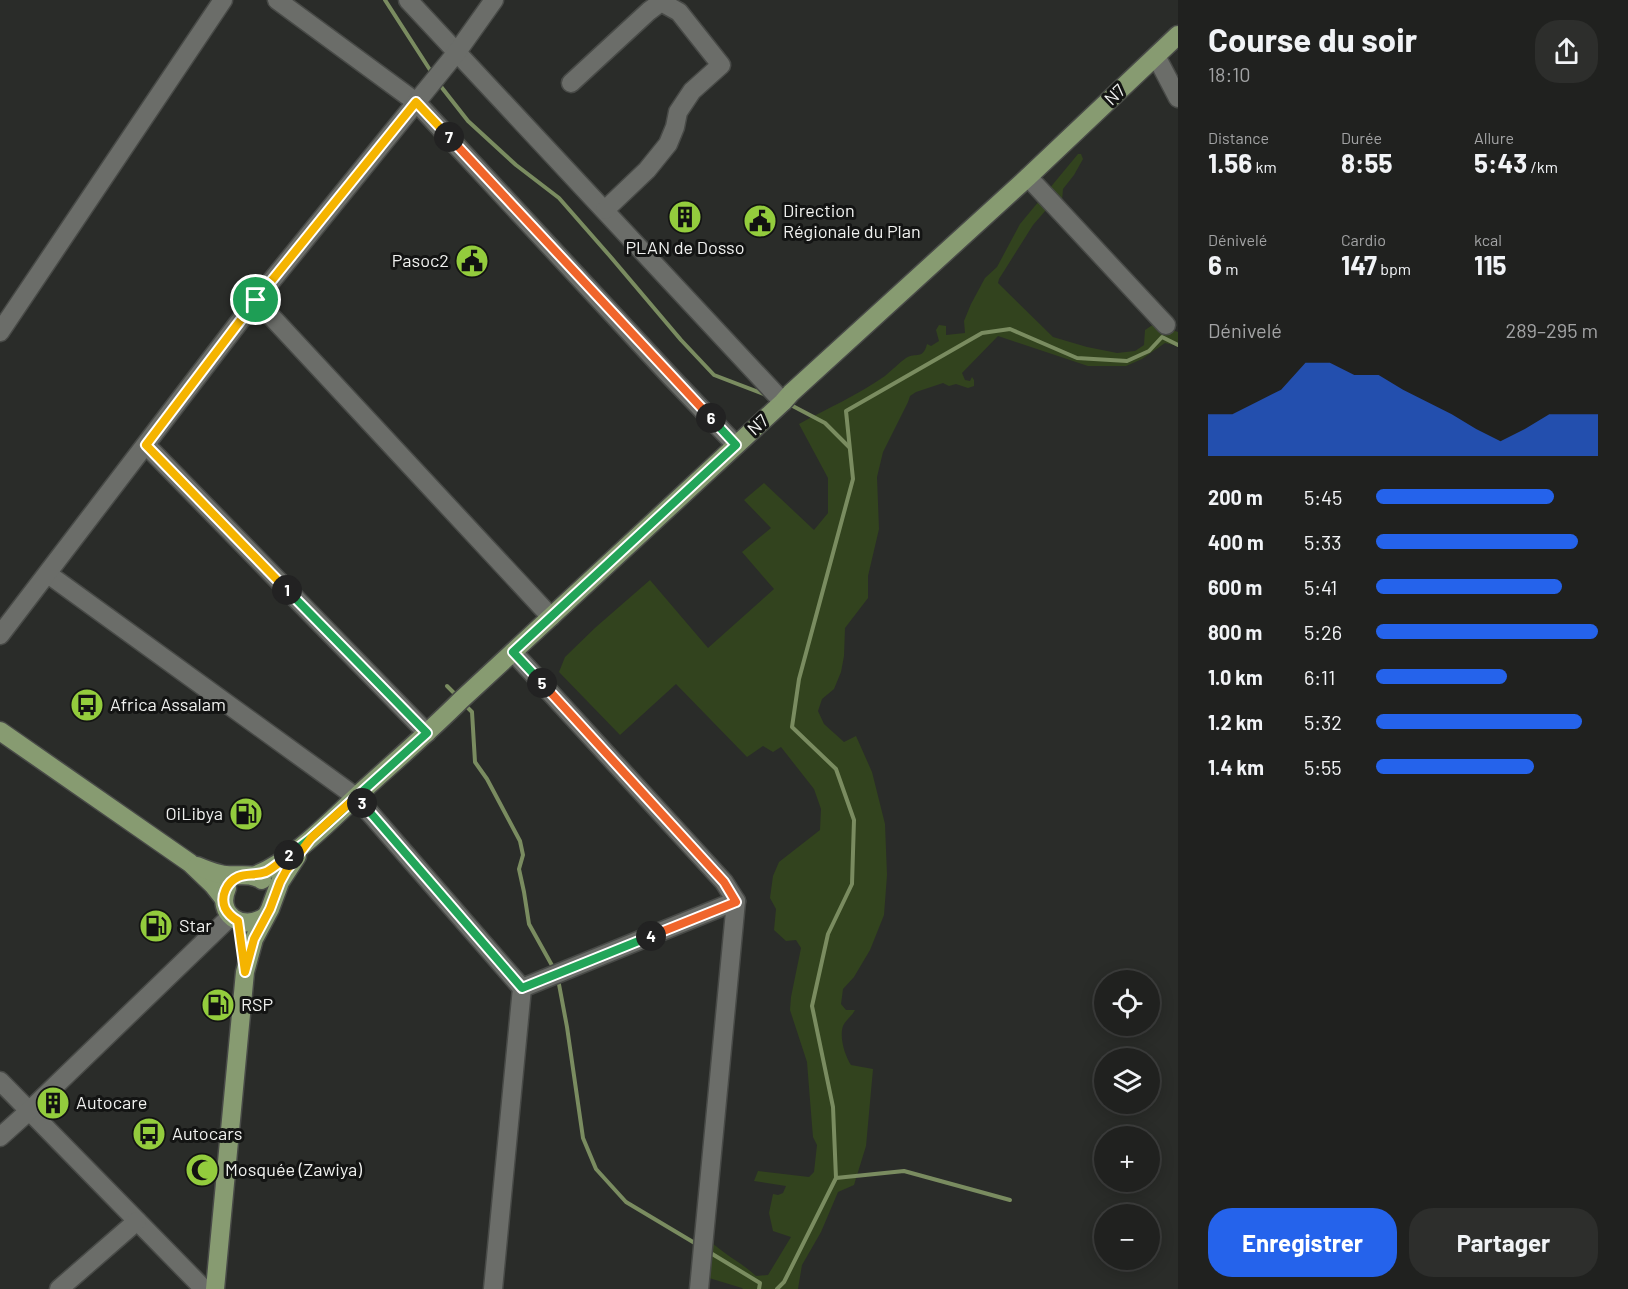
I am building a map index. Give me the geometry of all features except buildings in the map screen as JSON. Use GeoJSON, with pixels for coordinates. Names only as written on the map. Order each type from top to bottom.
{"type":"FeatureCollection","features":[{"type":"Feature","properties":{"kind":"main road","name":"N7"},"geometry":{"type":"LineString","coordinates":[[311,838],[427,733],[791,393],[1028,177],[1178,34]]}},
{"type":"Feature","properties":{"kind":"main road"},"geometry":{"type":"LineString","coordinates":[[0,731],[190,863],[224,899]]}},
{"type":"Feature","properties":{"kind":"main road"},"geometry":{"type":"LineString","coordinates":[[245,972],[234,919],[225,908],[225,890],[231,882],[271,869],[311,838]]}},
{"type":"Feature","properties":{"kind":"main road"},"geometry":{"type":"LineString","coordinates":[[215,1289],[245,972],[254,939],[270,909],[280,882],[311,838]]}},
{"type":"Feature","properties":{"kind":"main road"},"geometry":{"type":"LineString","coordinates":[[190,863],[221,875],[246,876],[265,882],[271,890],[272,900]]}},
{"type":"Feature","properties":{"kind":"main road"},"geometry":{"type":"LineString","coordinates":[[234,919],[248,923],[257,922],[265,917]]}},
{"type":"Feature","properties":{"kind":"street"},"geometry":{"type":"LineString","coordinates":[[0,332],[223,0]]}},
{"type":"Feature","properties":{"kind":"street"},"geometry":{"type":"LineString","coordinates":[[277,0],[416,102],[736,445]]}},
{"type":"Feature","properties":{"kind":"street"},"geometry":{"type":"LineString","coordinates":[[408,0],[783,402]]}},
{"type":"Feature","properties":{"kind":"street"},"geometry":{"type":"LineString","coordinates":[[0,635],[256,300],[457,51],[494,0]]}},
{"type":"Feature","properties":{"kind":"street"},"geometry":{"type":"LineString","coordinates":[[571,83],[661,2],[680,12],[721,64],[693,91],[678,112],[668,144],[647,170],[605,210]]}},
{"type":"Feature","properties":{"kind":"street"},"geometry":{"type":"LineString","coordinates":[[1156,56],[1178,98]]}},
{"type":"Feature","properties":{"kind":"street"},"geometry":{"type":"LineString","coordinates":[[1028,177],[1166,325]]}},
{"type":"Feature","properties":{"kind":"street"},"geometry":{"type":"LineString","coordinates":[[256,300],[551,617]]}},
{"type":"Feature","properties":{"kind":"street"},"geometry":{"type":"LineString","coordinates":[[146,445],[427,733]]}},
{"type":"Feature","properties":{"kind":"street"},"geometry":{"type":"LineString","coordinates":[[48,574],[356,797],[522,988],[493,1289]]}},
{"type":"Feature","properties":{"kind":"street"},"geometry":{"type":"LineString","coordinates":[[513,652],[724,882],[736,902],[699,1289]]}},
{"type":"Feature","properties":{"kind":"street"},"geometry":{"type":"LineString","coordinates":[[522,988],[736,902]]}},
{"type":"Feature","properties":{"kind":"street"},"geometry":{"type":"LineString","coordinates":[[0,1137],[234,919]]}},
{"type":"Feature","properties":{"kind":"street"},"geometry":{"type":"LineString","coordinates":[[0,1081],[204,1289]]}},
{"type":"Feature","properties":{"kind":"street"},"geometry":{"type":"LineString","coordinates":[[59,1289],[137,1221]]}},
{"type":"Feature","properties":{"kind":"green space"},"geometry":{"type":"Polygon","coordinates":[[[1078,154],[1081,154],[1083,159],[1063,189],[1062,201],[1053,210],[1046,210],[1033,225],[998,283],[1053,337],[1117,353],[1135,351],[1144,345],[1145,330],[1154,324],[1178,332],[1178,346],[1165,343],[1142,359],[1126,366],[1088,366],[998,336],[962,373],[965,380],[970,381],[972,377],[974,386],[968,388],[943,383],[910,396],[883,452],[877,477],[879,529],[868,576],[868,598],[845,628],[841,672],[834,689],[822,699],[818,711],[824,724],[844,742],[856,736],[872,772],[885,824],[887,875],[884,915],[870,950],[854,977],[843,989],[841,1004],[846,1010],[855,1010],[842,1030],[843,1046],[849,1061],[851,1065],[873,1069],[866,1146],[854,1185],[838,1192],[821,1232],[802,1265],[798,1289],[743,1289],[709,1278],[710,1241],[756,1276],[768,1275],[791,1237],[773,1231],[769,1213],[773,1194],[783,1193],[786,1186],[754,1181],[758,1171],[809,1177],[814,1172],[817,1145],[813,1137],[807,1062],[790,1010],[801,948],[796,940],[786,941],[774,930],[776,909],[770,898],[773,876],[779,862],[820,830],[821,809],[814,789],[781,747],[773,752],[763,746],[747,757],[676,684],[620,735],[559,672],[565,657],[650,580],[708,648],[774,589],[742,552],[771,528],[744,500],[764,483],[814,530],[828,513],[828,478],[799,424],[875,383],[906,358],[921,354],[927,344],[931,346],[939,341],[936,330],[939,325],[946,326],[946,335],[965,333],[964,321],[985,278],[997,267],[1020,224],[1078,154]]]}},
{"type":"Feature","properties":{"kind":"waterway"},"geometry":{"type":"LineString","coordinates":[[385,0],[432,73]]}},
{"type":"Feature","properties":{"kind":"waterway"},"geometry":{"type":"LineString","coordinates":[[439,84],[468,121],[516,165],[559,198],[714,375],[766,395]]}},
{"type":"Feature","properties":{"kind":"waterway"},"geometry":{"type":"LineString","coordinates":[[777,1289],[784,1282],[836,1178],[833,1107],[812,1006],[828,934],[852,884],[854,820],[836,769],[792,727],[799,679],[853,479],[846,411],[982,333],[1010,329],[1077,358],[1127,361],[1149,351],[1162,337],[1178,345]]}},
{"type":"Feature","properties":{"kind":"waterway"},"geometry":{"type":"LineString","coordinates":[[787,403],[825,423],[849,447]]}},
{"type":"Feature","properties":{"kind":"waterway"},"geometry":{"type":"LineString","coordinates":[[447,686],[457,696]]}},
{"type":"Feature","properties":{"kind":"waterway"},"geometry":{"type":"LineString","coordinates":[[464,704],[472,712],[475,762],[487,779],[520,841],[523,855],[519,869],[529,924],[554,969]]}},
{"type":"Feature","properties":{"kind":"waterway"},"geometry":{"type":"LineString","coordinates":[[558,979],[583,1138],[596,1169],[626,1202],[698,1245]]}},
{"type":"Feature","properties":{"kind":"waterway"},"geometry":{"type":"LineString","coordinates":[[836,1178],[904,1171],[1010,1200]]}},
{"type":"Feature","properties":{"kind":"waterway"},"geometry":{"type":"LineString","coordinates":[[709,1252],[760,1283],[759,1289]]}},
{"type":"Feature","properties":{"kind":"place","name":"PLAN de Dosso"},"geometry":{"type":"Point","coordinates":[685,217]}},
{"type":"Feature","properties":{"kind":"place","name":"Direction Régionale du Plan"},"geometry":{"type":"Point","coordinates":[760,221]}},
{"type":"Feature","properties":{"kind":"place","name":"Pasoc2"},"geometry":{"type":"Point","coordinates":[472,261]}},
{"type":"Feature","properties":{"kind":"place","name":"Africa Assalam"},"geometry":{"type":"Point","coordinates":[87,705]}},
{"type":"Feature","properties":{"kind":"place","name":"OiLibya"},"geometry":{"type":"Point","coordinates":[246,814]}},
{"type":"Feature","properties":{"kind":"place","name":"Star"},"geometry":{"type":"Point","coordinates":[156,926]}},
{"type":"Feature","properties":{"kind":"place","name":"RSP"},"geometry":{"type":"Point","coordinates":[218,1005]}},
{"type":"Feature","properties":{"kind":"place","name":"Autocare"},"geometry":{"type":"Point","coordinates":[53,1103]}},
{"type":"Feature","properties":{"kind":"place","name":"Autocars"},"geometry":{"type":"Point","coordinates":[149,1134]}},
{"type":"Feature","properties":{"kind":"place","name":"Mosquée (Zawiya)"},"geometry":{"type":"Point","coordinates":[202,1170]}},
{"type":"Feature","properties":{"kind":"route"},"geometry":{"type":"LineString","coordinates":[[256,300],[146,445],[427,733],[391,765],[311,838],[271,869],[253,876],[239,876],[231,882],[225,890],[225,908],[238,921],[245,972],[254,939],[286,871],[311,838],[356,797],[522,988],[736,902],[724,882],[513,652],[736,445],[416,102],[256,300]]}}]}
